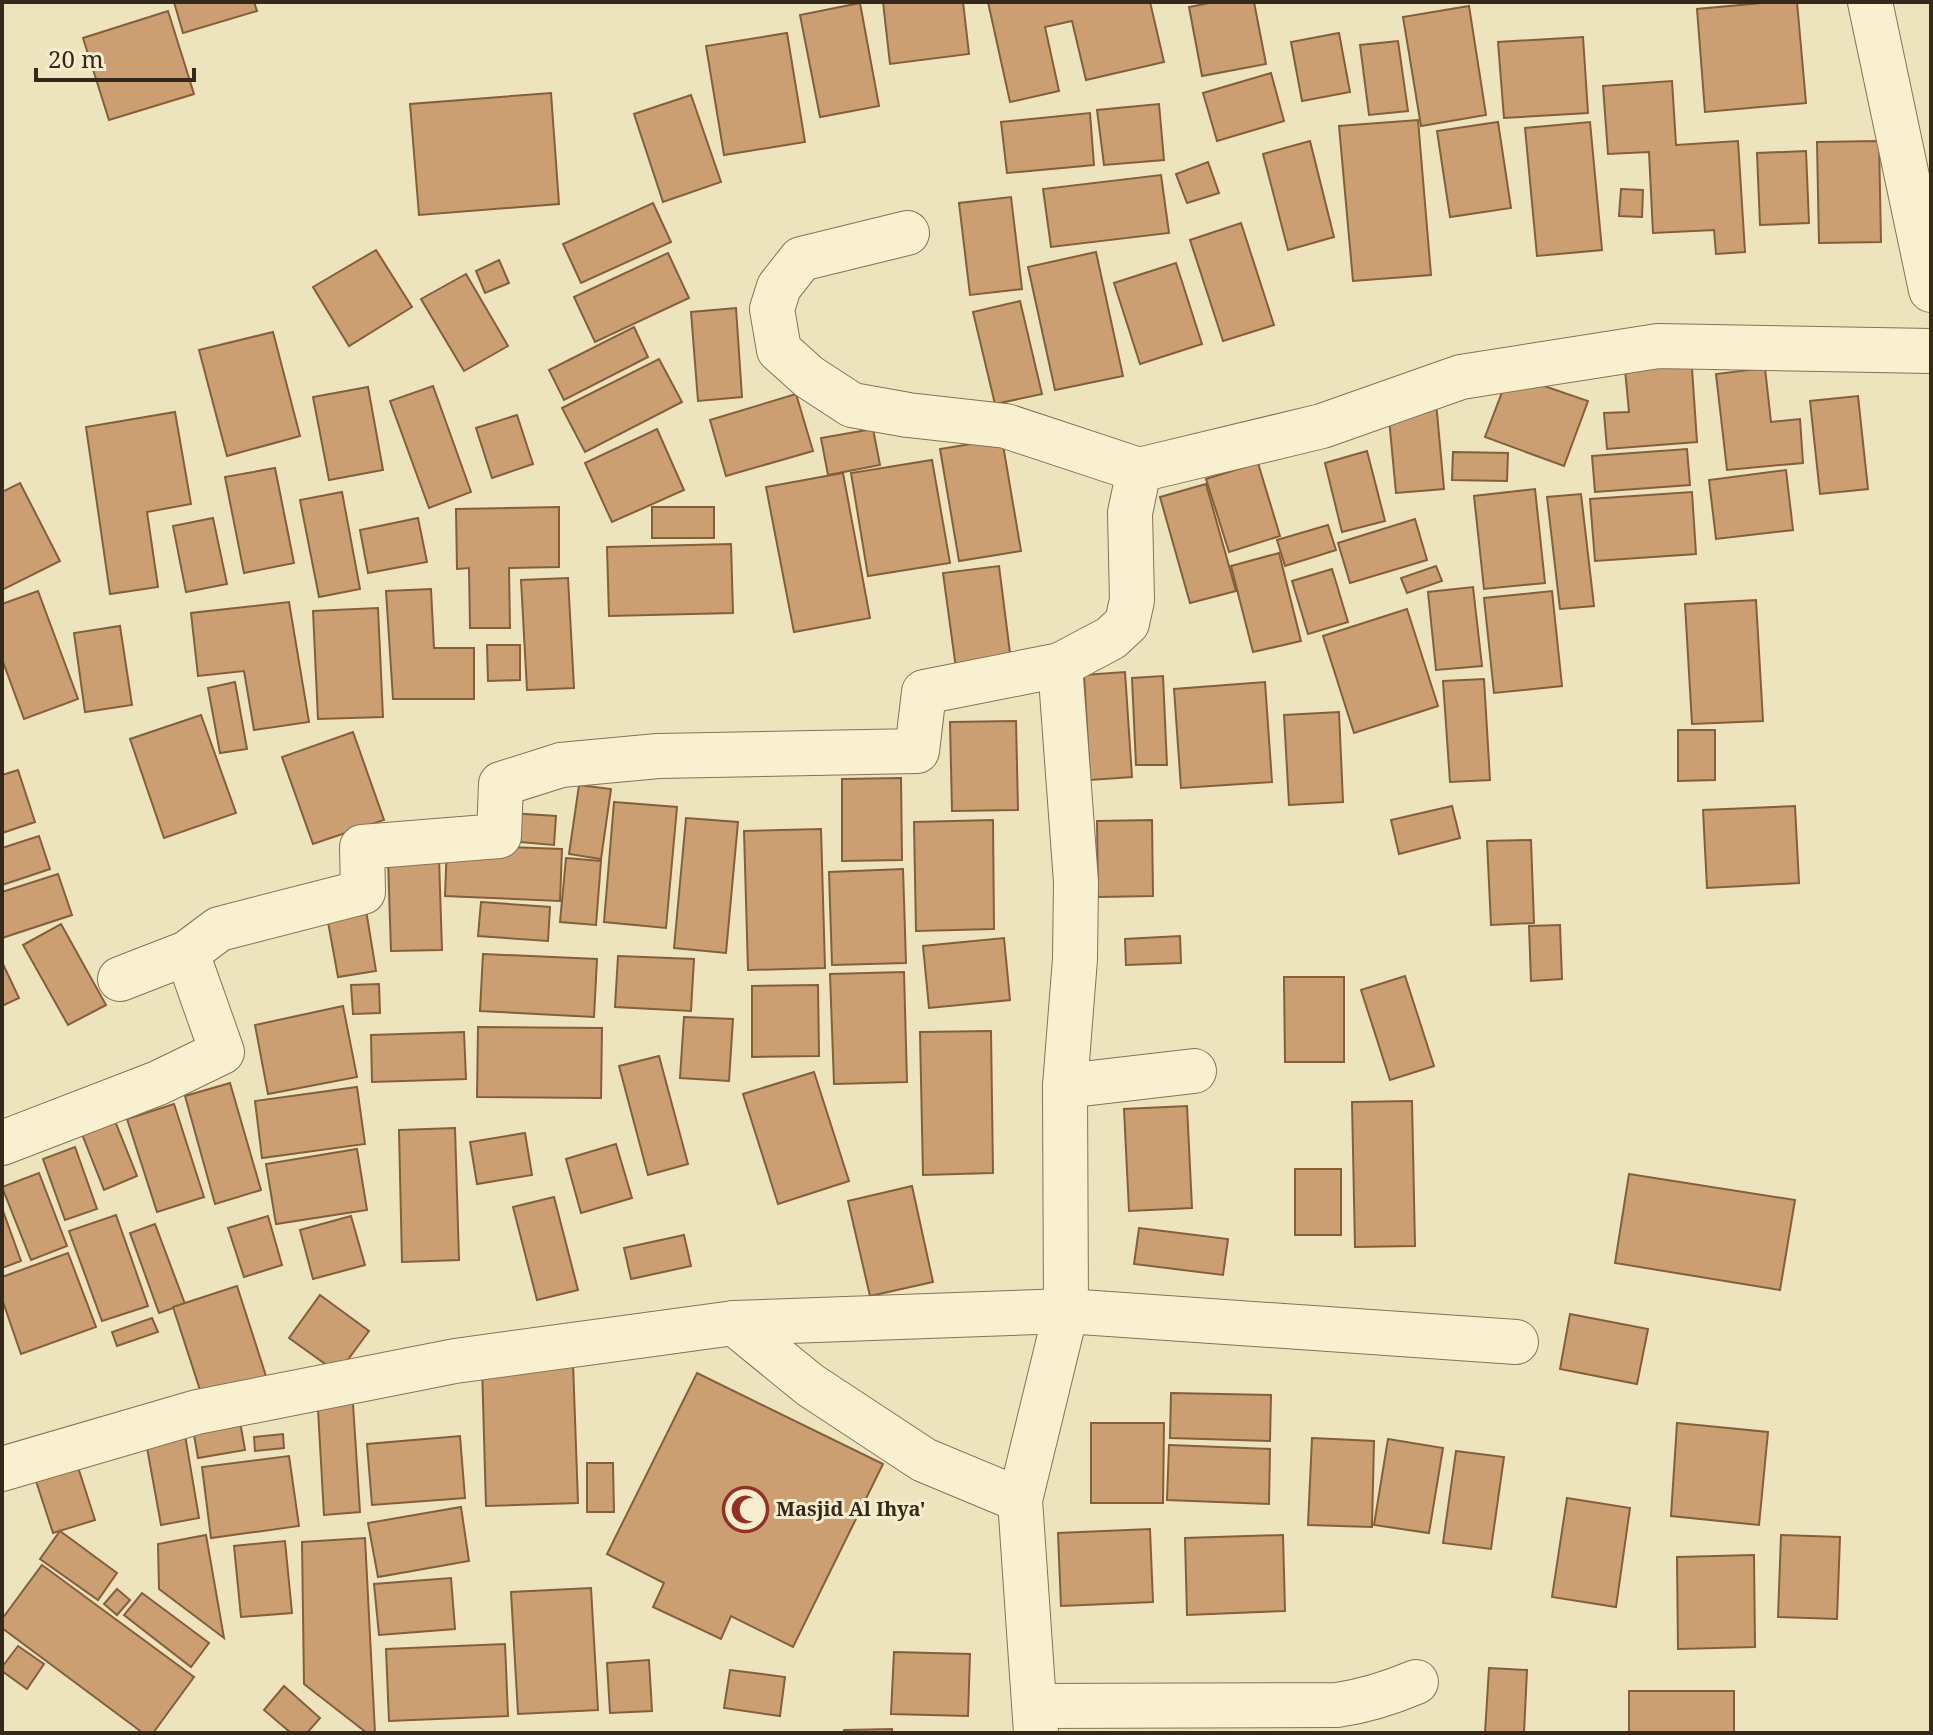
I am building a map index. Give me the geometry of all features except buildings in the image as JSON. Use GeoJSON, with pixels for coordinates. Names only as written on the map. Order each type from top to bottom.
{"type":"FeatureCollection","features":[{"type":"Feature","properties":{"kind":"street"},"geometry":{"type":"LineString","coordinates":[[1870,2],[1931,290]]}},
{"type":"Feature","properties":{"kind":"street"},"geometry":{"type":"LineString","coordinates":[[907,233],[801,259],[779,287],[772,309],[779,350],[809,377],[852,405],[1006,426],[1139,470],[1322,426],[1461,377],[1658,346],[1931,351]]}},
{"type":"Feature","properties":{"kind":"street"},"geometry":{"type":"LineString","coordinates":[[120,979],[187,953],[219,929],[363,892],[362,847],[499,836],[501,784],[561,765],[658,756],[917,751],[924,692],[1060,665],[1111,638],[1127,623],[1132,600],[1130,513],[1139,470]]}},
{"type":"Feature","properties":{"kind":"street"},"geometry":{"type":"LineString","coordinates":[[1060,665],[1076,882],[1075,959],[1065,1086],[1066,1311],[1020,1500],[1035,1720],[1337,1705],[1388,1694],[1416,1682]]}},
{"type":"Feature","properties":{"kind":"street"},"geometry":{"type":"LineString","coordinates":[[2,1143],[158,1083],[222,1052],[187,953]]}},
{"type":"Feature","properties":{"kind":"street"},"geometry":{"type":"LineString","coordinates":[[1065,1086],[1194,1071]]}},
{"type":"Feature","properties":{"kind":"street"},"geometry":{"type":"LineString","coordinates":[[2,1469],[197,1412],[455,1361],[734,1323],[1066,1311],[1516,1342]]}},
{"type":"Feature","properties":{"kind":"street"},"geometry":{"type":"LineString","coordinates":[[734,1323],[810,1385],[924,1460],[1020,1500]]}},
{"type":"Feature","properties":{"kind":"place","name":"Masjid Al Ihya'"},"geometry":{"type":"Point","coordinates":[745,1509]}}]}
